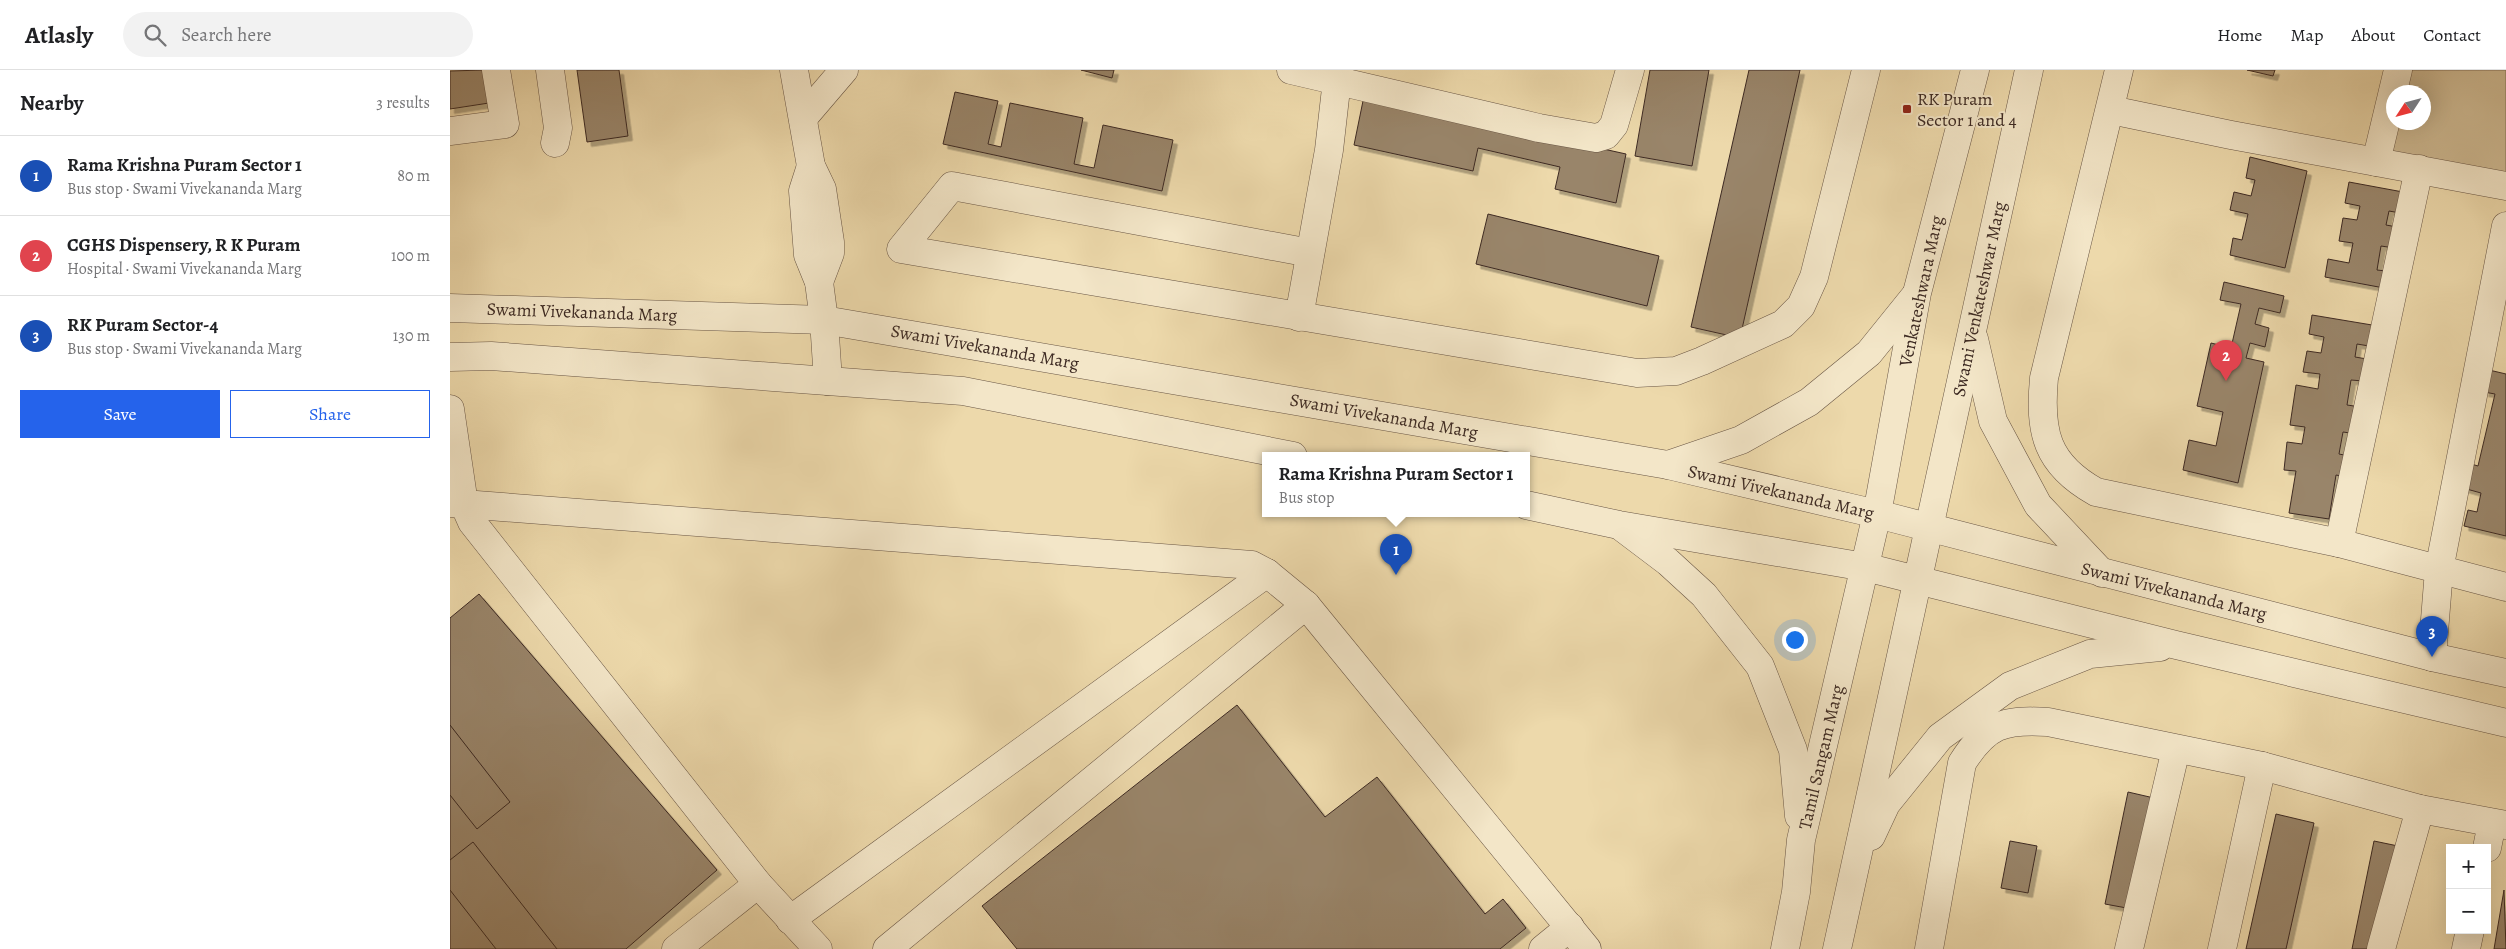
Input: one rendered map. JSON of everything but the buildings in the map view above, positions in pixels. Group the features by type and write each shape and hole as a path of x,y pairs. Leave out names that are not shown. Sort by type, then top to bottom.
{"street":[{"path":"450,131 505,124 496,70"},
{"path":"550,70 558,128 556,143"},
{"path":"794,70 811,166 822,189 830,242 830,253 819,282 824,320 828,381"},
{"path":"1291,70 1539,128 1596,138 1606,135 1614,125 1630,70"},
{"path":"1310,252 952,186 901,249 1637,373 1676,370 1702,361 1783,324 1801,306 1814,277 1866,70"},
{"name":"Venkateshwara Marg","path":"1866,567 1918,293 1975,70"},
{"name":"Swami Venkateshwar Marg","path":"1916,578 1930,527 2029,70"},
{"path":"2119,70 2111,110 2044,378 2041,412 2045,436 2060,464 2075,480 2096,492 2339,543 2506,587"},
{"path":"2376,162 2398,70"},
{"path":"802,118 833,76"},
{"path":"1298,317 1329,150 1337,80"},
{"path":"2111,110 2506,186"},
{"path":"2339,543 2419,169"},
{"path":"2432,657 2439,570 2506,226"},
{"path":"1668,465 1741,440 1809,402 1868,353 1918,293"},
{"name":"Swami Vivekananda Marg","path":"450,308 824,320 1668,465 1930,527 2432,657 2506,673"},
{"path":"1972,330 1994,421 2033,496 2038,504 2102,573"},
{"path":"450,357 492,356 963,391 1273,452"},
{"path":"450,409 457,503 758,884 818,949"},
{"path":"457,503 1252,565 1268,573 1306,605 1587,949"},
{"path":"1530,506 1619,525 1866,567 1916,578 2176,645 2506,723"},
{"path":"1619,525 1668,562 1704,595 1760,666 1793,750 1801,840"},
{"name":"Tamil Sangam Marg","path":"1785,949 1796,892 1801,840 1866,567"},
{"path":"790,920 1268,573"},
{"path":"1837,949 1916,578"},
{"path":"887,949 1306,605"},
{"path":"1850,883 1886,804 1940,737 2010,686 2090,654 2176,645"},
{"path":"1929,949 1962,763 1973,746 1989,730 2000,724 2025,720 2048,722 2262,766 2420,809 2495,832"},
{"path":"2129,949 2176,749"},
{"path":"2222,949 2262,766"},
{"path":"2381,949 2420,809"},
{"path":"676,949 758,884"},
{"path":"1543,949 1570,927"},
{"path":"2466,949 2469,934"}],"shaded area":[{"path":"2398,70 2506,70 2506,187 2376,162 2386,120 2386,130 2431,130 2431,85 2394,85"}],"place":[{"name":"RK Puram Sector 1 and 4","path":"1907,109"},
{"name":"CGHS Dispensery, R K Puram","path":"2226,381"},
{"name":"Rama Krishna Puram Sector 1","path":"1396,575"},
{"name":"RK Puram Sector-4","path":"2432,657"}]}
